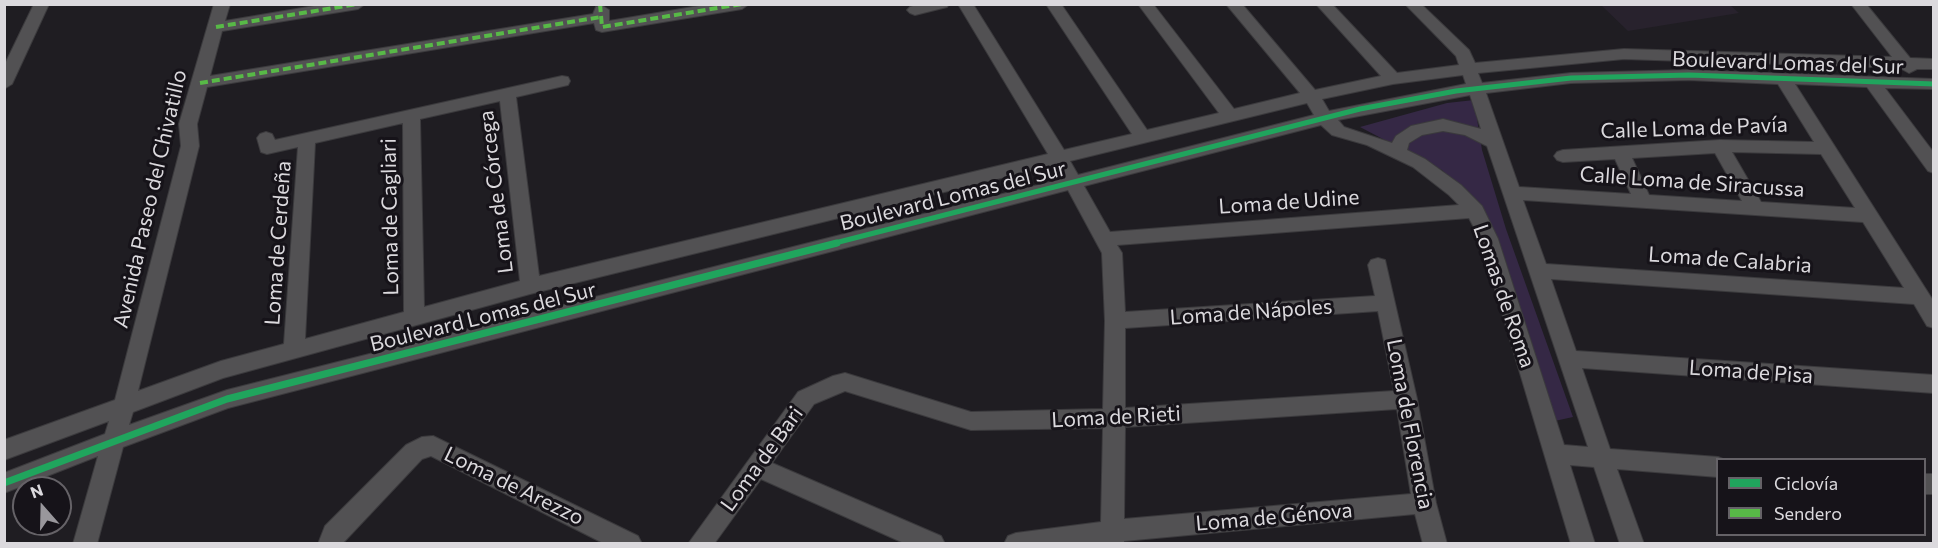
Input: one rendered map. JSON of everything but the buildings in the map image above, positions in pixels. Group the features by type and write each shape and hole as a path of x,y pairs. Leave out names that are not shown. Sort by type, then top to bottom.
{"street":[{"path":"4,84 10,61 42,4"},
{"name":"Avenida Paseo del Chivatillo","path":"85,543 124,405 190,146 188,124 222,4"},
{"path":"216,27 358,4"},
{"path":"200,83 601,11 603,27 742,4"},
{"path":"915,10 942,4"},
{"path":"965,4 1074,182 1112,253 1115,321 1112,537"},
{"path":"1053,4 1143,137"},
{"path":"1144,4 1230,116"},
{"name":"Lomas de Roma","path":"1233,4 1338,131 1373,141 1419,163 1455,190 1475,211 1489,239 1583,543"},
{"path":"1323,4 1393,80"},
{"name":"Lomas de Roma","path":"1412,4 1463,54 1632,543"},
{"path":"1858,4 1905,62 1928,84"},
{"name":"Boulevard Lomas del Sur","path":"4,450 221,370 530,286 1311,96 1393,80 1469,69 1624,54 1934,64"},
{"name":"Boulevard Lomas del Sur","path":"4,483 227,399 1325,117 1412,98 1476,88 1571,78 1689,75 1928,84"},
{"path":"1783,78 1934,320"},
{"path":"266,138 267,148 562,81"},
{"path":"1871,81 1927,148 1934,167"},
{"name":"Loma de Córcega","path":"507,93 530,286"},
{"name":"Loma de Cagliari","path":"411,115 414,318"},
{"path":"1396,152 1402,140 1417,130 1443,125 1469,130 1494,142"},
{"name":"Loma de Cerdeña","path":"294,350 307,139"},
{"path":"1720,146 1755,208"},
{"name":"Calle Loma de Pavía","path":"1563,156 1720,146 1826,148"},
{"path":"1620,151 1643,201"},
{"name":"Calle Loma de Siracussa","path":"1512,193 1869,216"},
{"name":"Loma de Udine","path":"1106,239 1475,211"},
{"name":"Loma de Florencia","path":"1377,265 1406,399 1424,503 1435,543"},
{"name":"Loma de Calabria","path":"1539,272 1919,297"},
{"name":"Loma de Nápoles","path":"1115,321 1386,303"},
{"name":"Loma de Pisa","path":"1569,359 1934,384"},
{"name":"Loma de Rieti","path":"833,385 845,382 971,422 1114,418 1406,399"},
{"name":"Loma de Bari","path":"700,543 758,467 806,398 833,385"},
{"name":"Loma de Arezzo","path":"330,543 333,534 414,452 423,447 433,446 630,543"},
{"path":"1555,454 1716,467"},
{"path":"758,467 933,543"},
{"name":"Loma de Génova","path":"1016,543 1112,537 1424,503"}],"shaded area":[{"path":"1601,5 1730,5 1739,13 1628,31"},
{"path":"1474,100 1482,150 1506,229 1573,417 1550,422 1482,211 1442,170 1360,127 1447,103"}],"marked path":[{"path":"216,27 358,4"},
{"path":"600,4 602,27 742,4"},
{"path":"200,83 601,17"}],"cycle path":[{"path":"4,483 227,399 1360,109 1456,91 1571,78 1689,75 1934,84"}]}
